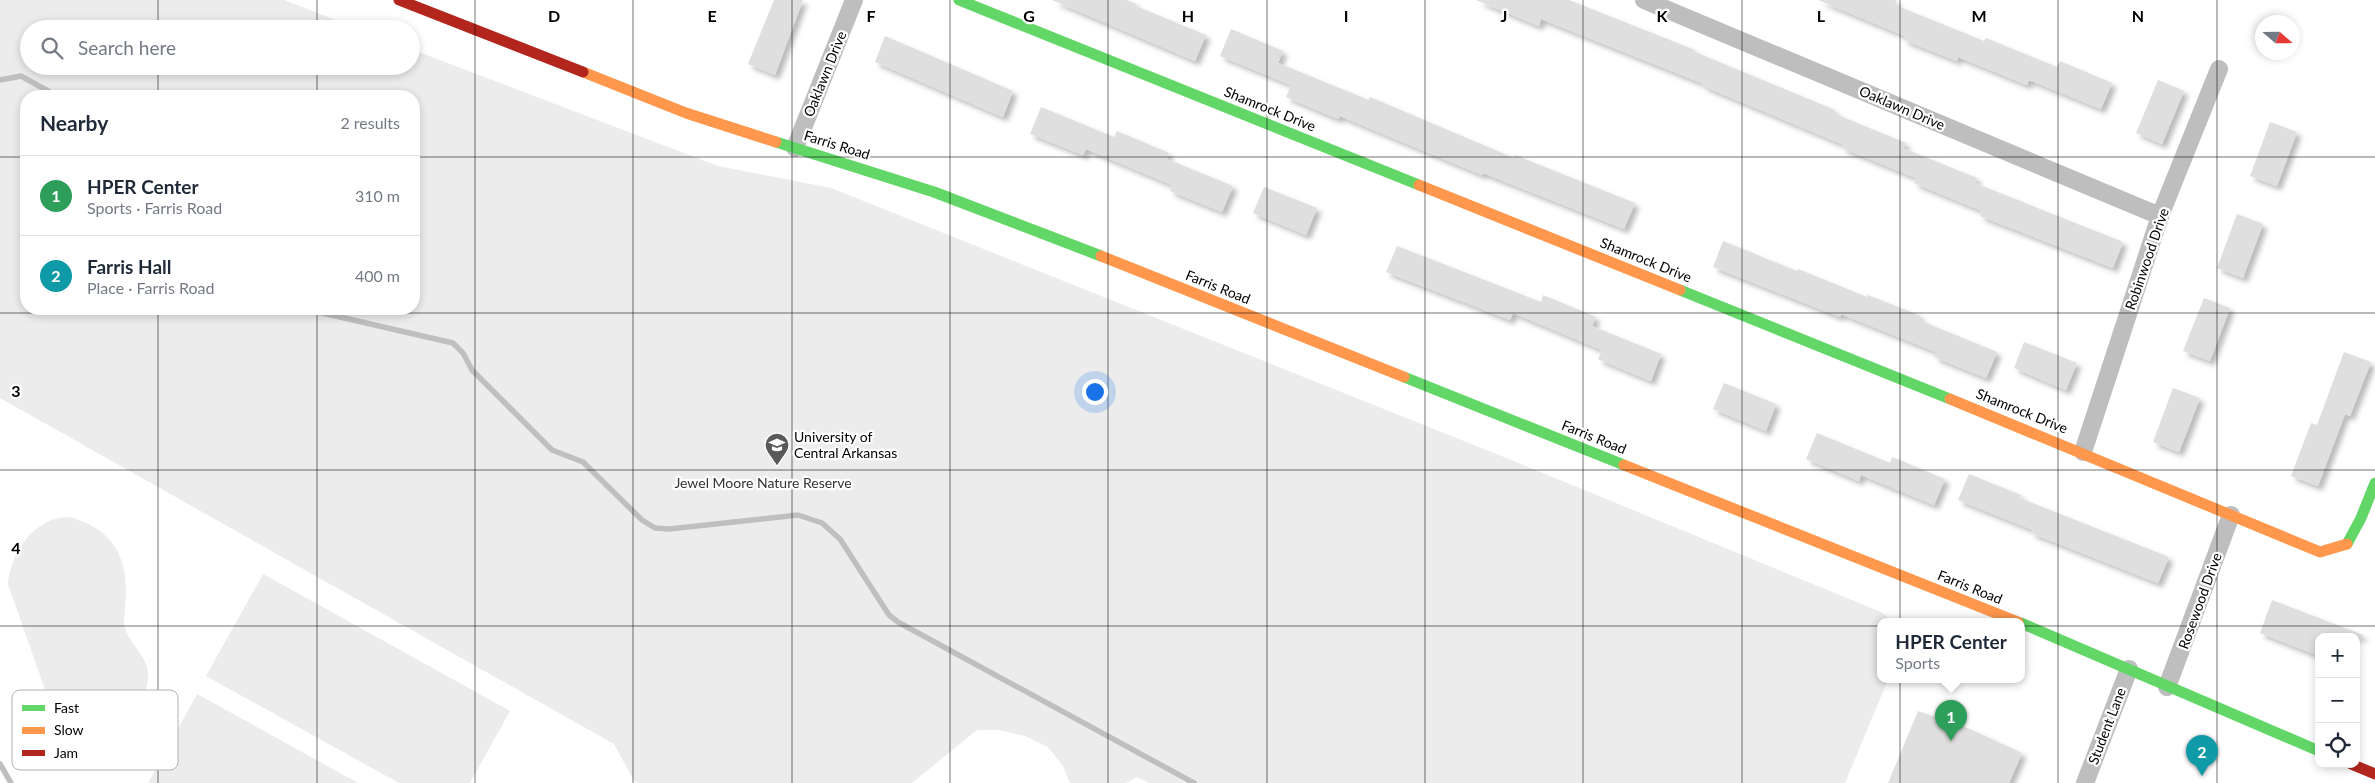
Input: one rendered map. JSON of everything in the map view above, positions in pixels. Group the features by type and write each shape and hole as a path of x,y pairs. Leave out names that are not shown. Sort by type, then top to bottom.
{"street":[{"name":"Farris Road","path":"399,0 686,112 934,192 1002,217 2007,618"},
{"name":"Oaklawn Drive","path":"795,148 854,0"},
{"name":"Shamrock Drive","path":"960,0 2082,452 2320,552 2346,545 2361,518 2375,483"},
{"name":"Oaklawn Drive","path":"1644,0 2160,216"},
{"name":"Robinwood Drive","path":"2082,452 2160,216 2219,69"},
{"name":"Rosewood Drive","path":"2167,687 2231,515"},
{"name":"Farris Road","path":"2025,625 2091,651 2167,687 2315,749"},
{"name":"Student Lane","path":"2085,783 2128,669"},
{"path":"2360,768 2375,774"}],"green space":[{"name":"Jewel Moore Nature Reserve","path":"0,0 284,0 336,20 20,20 20,75 420,75 420,52 718,166 831,188 1509,459 1881,612 1889,618 1877,618 1877,683 1887,683 1845,783 1149,783 1137,777 1126,783 1070,783 1063,766 1048,747 1025,736 999,730 977,730 912,783 638,783 634,781 614,744 0,398"},
{"path":"70,517 95,527 112,543 118,553 123,564 125,577 125,629 147,666 145,690 45,690 8,584 14,560 27,538 36,529 57,518"},
{"path":"263,574 510,711 470,783 399,783 206,676"},
{"path":"197,694 358,783 148,783 155,770 178,770 178,729"}],"building":[{"path":"774,0 803,0 775,75 748,64"},
{"path":"1052,0 1127,0 1136,4 1136,6 1206,35 1195,61"},
{"path":"1476,0 1569,0 1695,50 1695,52 1835,110 1833,113 1906,143 1903,148 1977,178 1975,183 2123,242 2113,268 1980,216 1982,211 1914,183 1916,178 1842,148 1844,145 1703,86 1704,84 1541,19 1539,26"},
{"path":"1818,0 1897,0 1895,5 1984,41 1986,38 2057,67 2060,61 2112,83 2101,109 2029,80 2027,85 1958,57 1957,61 1904,40 1905,36"},
{"path":"1231,29 1283,51 1278,63 1369,100 1370,97 1514,158 1515,155 1635,203 1624,229 1483,173 1482,175 1340,116 1338,119 1286,97 1291,85 1220,56"},
{"path":"885,36 1013,91 1003,117 875,62"},
{"path":"2158,80 2184,91 2162,144 2136,133"},
{"path":"1041,107 1114,137 1117,131 1169,153 1167,159 1233,186 1222,212 1170,191 1172,185 1086,149 1083,155 1030,134"},
{"path":"2270,122 2297,132 2277,186 2250,176"},
{"path":"1264,187 1317,208 1306,235 1253,213"},
{"path":"2237,214 2263,224 2243,278 2217,268"},
{"path":"1723,241 1797,271 1798,269 1867,297 1868,295 1921,316 1919,320 1997,352 1986,378 1934,357 1936,352 1841,314 1840,317 1713,267"},
{"path":"1397,246 1541,302 1543,295 1596,317 1592,326 1661,354 1651,381 1598,359 1602,350 1513,313 1510,320 1386,272"},
{"path":"2204,298 2230,308 2210,361 2183,351"},
{"path":"2024,342 2077,363 2066,390 2014,368"},
{"path":"2344,352 2371,362 2350,416 2345,414 2318,486 2291,476 2311,423 2317,425"},
{"path":"1724,383 1776,404 1766,431 1713,409"},
{"path":"2173,388 2200,398 2179,452 2153,442"},
{"path":"1817,433 1890,463 1892,457 1945,479 1934,505 1861,475 1859,481 1806,459"},
{"path":"1969,474 2021,495 2020,498 2169,557 2158,583 2031,533 2033,530 1958,500"},
{"path":"2272,600 2358,633 2315,633 2315,654 2260,633"},
{"path":"1918,711 1970,729 2022,753 2009,783 1888,783"}],"waterway":[{"path":"0,80 21,76 46,90"},
{"path":"331,315 453,343 463,353 472,370 552,450 583,462 642,520 655,528 669,529 798,515 822,523 840,539 889,615 898,622 1194,783"},
{"path":"0,764 11,783"}],"traffic: fast":[{"path":"959,0 1419,185"},
{"path":"776,142 934,192 1101,256"},
{"path":"1680,290 1950,399"},
{"path":"1404,377 1624,465"},
{"path":"2347,544 2361,518 2375,483"},
{"path":"2025,625 2315,749"}],"traffic: slow":[{"path":"583,72 686,113 776,142"},
{"path":"1419,185 1680,290"},
{"path":"1101,256 1404,377"},
{"path":"1950,399 2320,552 2347,544"},
{"path":"1624,465 2008,618"}],"traffic: jam":[{"path":"399,0 583,72"},
{"path":"2360,768 2375,774"}],"place":[{"name":"University of Central Arkansas","path":"777,466"},
{"name":"HPER Center","path":"1951,741"},
{"name":"Farris Hall","path":"2202,776"}]}
